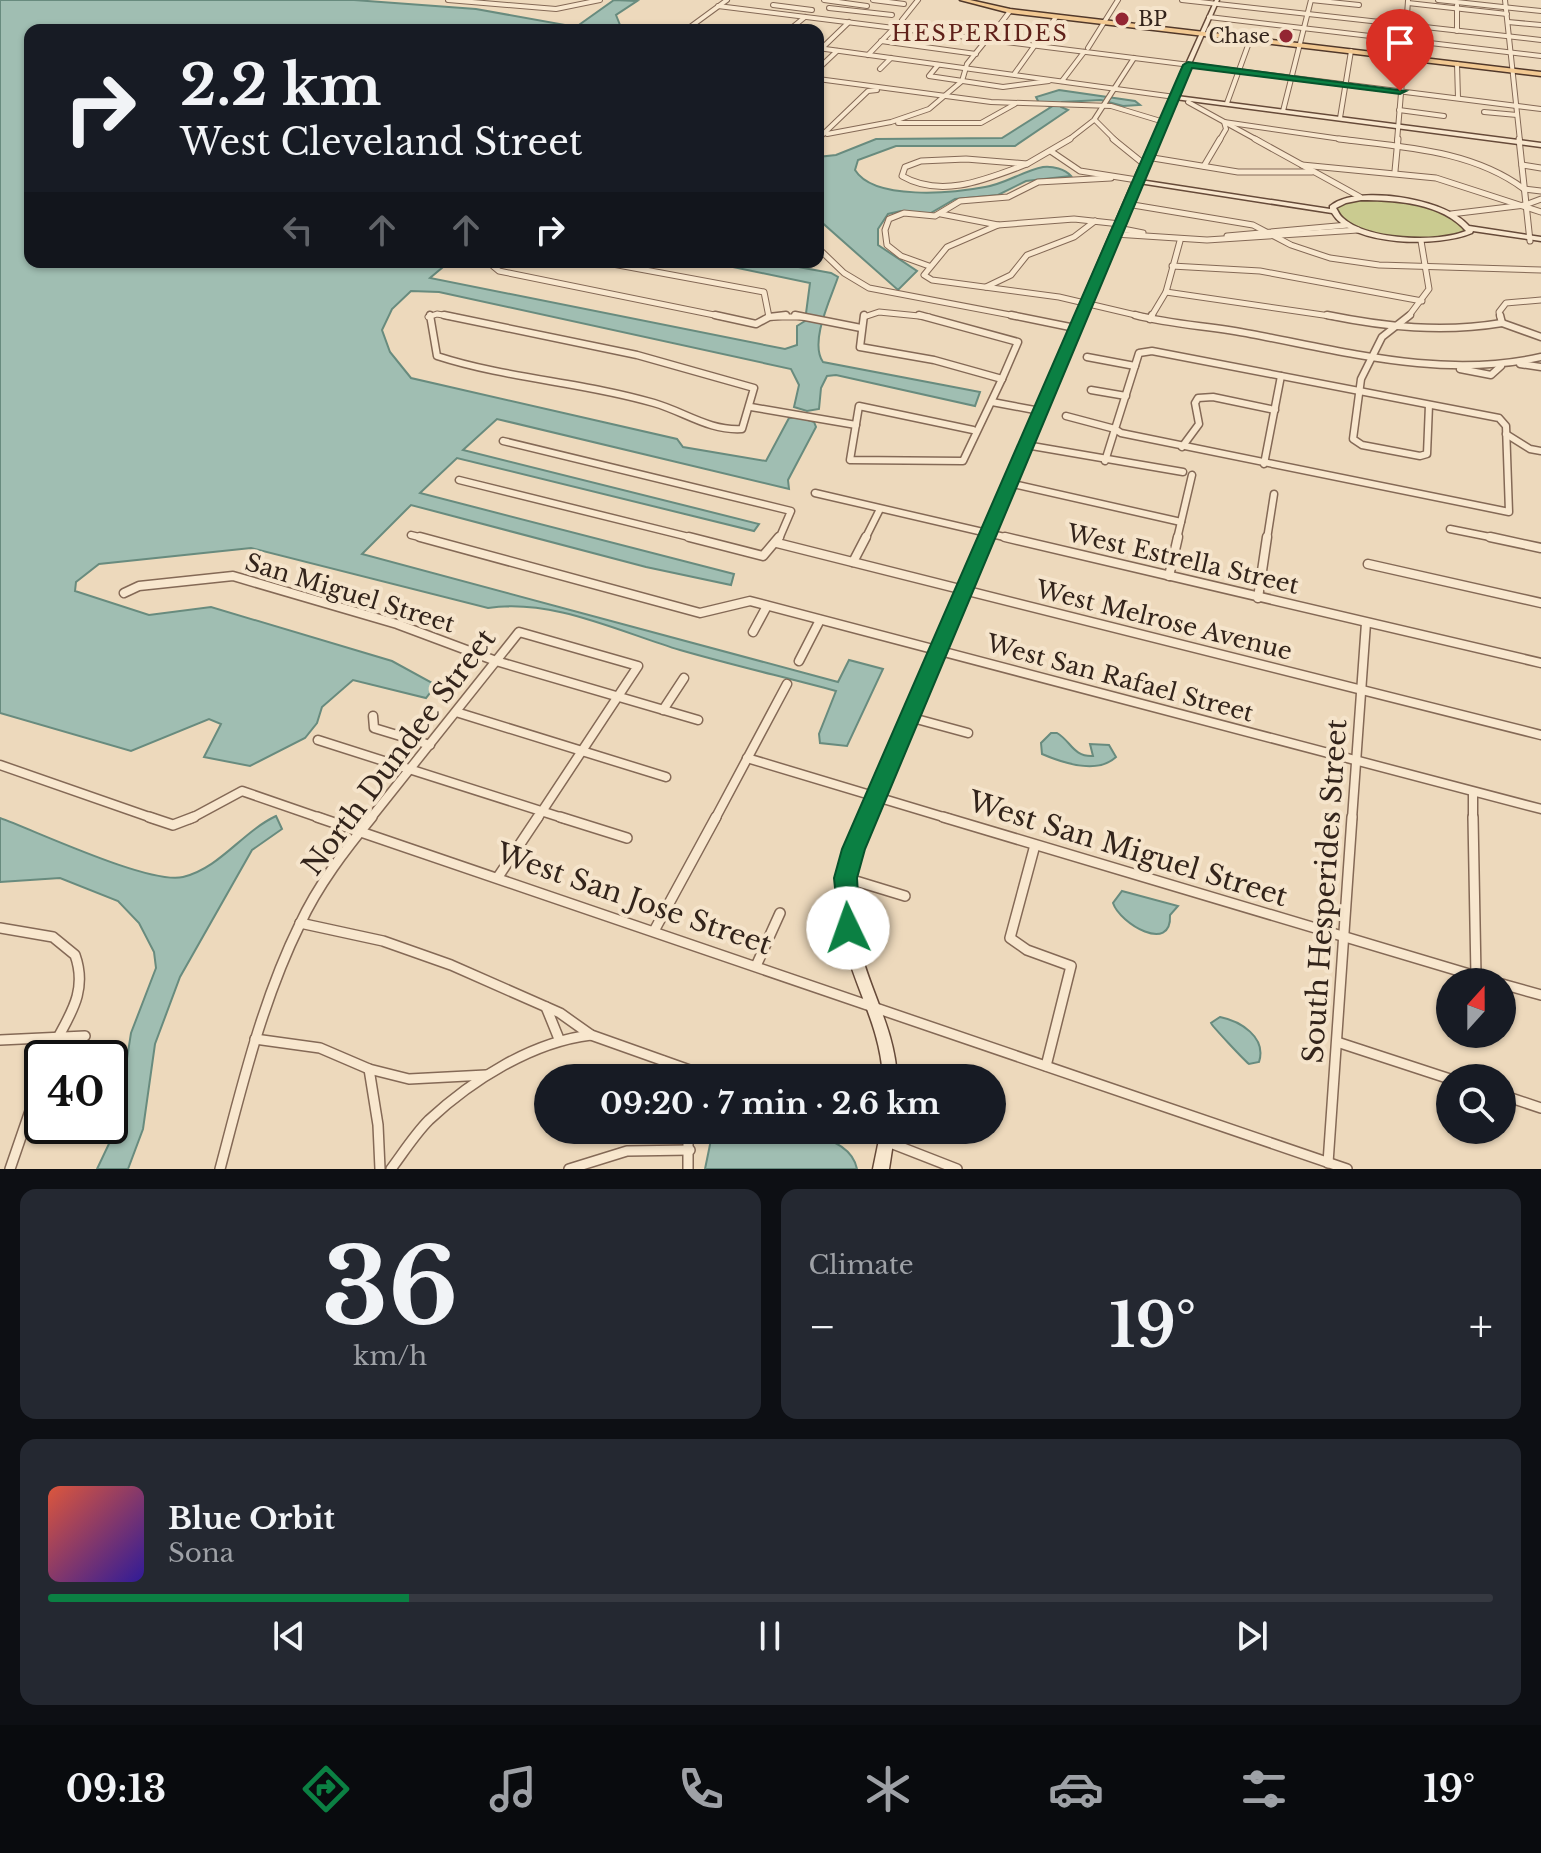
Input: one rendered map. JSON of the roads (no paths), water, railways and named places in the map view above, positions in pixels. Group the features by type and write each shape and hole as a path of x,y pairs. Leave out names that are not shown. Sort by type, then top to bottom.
{"main road":[{"path":"967,1 1056,16"},
{"path":"967,1 1010,11 1512,69"},
{"path":"1010,11 1021,10"},
{"path":"1199,32 1541,73"}],"street":[{"path":"448,0 556,9 600,0"},
{"path":"716,0 726,1"},
{"path":"780,0 773,5 849,22 1541,109"},
{"path":"824,0 867,6"},
{"path":"861,12 873,0 879,5"},
{"path":"902,20 918,0"},
{"path":"1058,81 1067,79 1118,0"},
{"path":"1182,0 1541,40"},
{"path":"1283,111 1311,0 1359,5"},
{"path":"1438,0 1507,10"},
{"path":"1505,0 1529,239"},
{"path":"694,24 726,1"},
{"path":"837,1 828,9 855,5 861,12 891,16 905,2"},
{"path":"870,13 879,5 905,2"},
{"path":"1199,32 1209,17 1213,2"},
{"path":"887,1064 877,1007 855,956 848,928 846,878 875,797 1117,229 1145,152 1213,2"},
{"path":"1395,171 1408,2 1457,8 1541,11"},
{"path":"1457,2 1457,31"},
{"path":"718,6 808,14"},
{"path":"898,9 911,11"},
{"path":"878,124 910,116 945,98 962,81 967,67 1010,11"},
{"path":"796,24 808,14"},
{"path":"1041,39 1056,16"},
{"path":"1209,17 1541,56"},
{"path":"824,44 849,22"},
{"path":"1508,22 1541,25"},
{"path":"868,55 894,28"},
{"path":"1227,103 1250,40"},
{"path":"881,41 976,54"},
{"path":"1015,73 1035,45"},
{"path":"824,49 1541,145"},
{"path":"824,64 837,51"},
{"path":"1340,118 1351,51"},
{"path":"824,58 829,59"},
{"path":"880,69 891,58"},
{"path":"1027,164 929,160 909,164 902,176 928,186 965,184 989,180 1043,158 1095,120 1118,89 1134,58"},
{"path":"1457,64 1458,98"},
{"path":"938,65 929,76 1013,87 1039,79"},
{"path":"824,80 945,98 1015,104 1106,102 1161,121"},
{"path":"827,134 868,91 883,89"},
{"path":"1188,102 1360,197"},
{"path":"824,136 856,126 878,124 981,123 1015,104"},
{"path":"1399,110 1444,116"},
{"path":"1484,112 1517,115"},
{"path":"910,116 915,123"},
{"path":"1095,120 1103,132 1129,148 1204,166 1251,173 1314,172 1321,167"},
{"path":"840,121 856,126"},
{"path":"1224,122 1263,131 1397,147 1493,169 1508,174 1524,189 1541,191"},
{"path":"1204,166 1226,129 1224,122"},
{"path":"1252,137 1263,131"},
{"path":"1129,148 1145,152"},
{"path":"1052,152 1059,160"},
{"path":"1043,158 1059,160 1079,170 1111,178"},
{"path":"1302,165 1395,171 1469,186 1541,212"},
{"path":"1298,171 1302,165"},
{"path":"1522,165 1541,168"},
{"path":"941,214 960,201 1008,197 1038,182 1111,178 1332,209 1358,230"},
{"path":"1332,209 1341,201 1360,197 1402,202 1451,214 1525,205 1541,199"},
{"path":"1127,204 1216,216 1253,225 1291,245"},
{"path":"929,266 889,249 884,243 883,228 896,215 941,214 998,225 1058,219 1095,221 1117,229 1180,241 1281,238 1358,230 1421,241 1452,241 1469,230"},
{"path":"1451,214 1469,230 1541,241"},
{"path":"986,287 1011,275 1016,261 1032,249 1085,234 1095,221"},
{"path":"998,225 947,247 924,275 932,280 1085,303 1150,319 1261,336 1371,359 1447,366 1491,375 1501,366 1541,358"},
{"path":"1117,229 1161,236 1272,233 1348,225"},
{"path":"1258,239 1291,245 1330,258 1426,268 1541,270"},
{"path":"1150,319 1166,292 1180,241"},
{"path":"1421,241 1429,289 1422,301 1382,337 1358,390 1353,439 1362,445 1420,456 1427,454 1429,405"},
{"path":"824,254 854,281 883,292 1075,328"},
{"path":"824,257 828,258"},
{"path":"1172,266 1260,271 1422,301"},
{"path":"507,268 550,283 756,324 769,317 804,318 861,328"},
{"path":"634,268 764,292 769,317"},
{"path":"1166,292 1266,304 1395,328 1433,331 1502,323 1541,336"},
{"path":"1502,323 1499,312 1506,303 1541,300"},
{"path":"973,430 859,406 850,460 963,461 973,430 1004,380 1018,342 937,319 874,313 864,315 858,342 867,350 934,360 1004,380"},
{"path":"437,314 637,355 733,380 754,388 751,407 742,429 725,432 673,409 636,398 468,368 437,356 428,316 437,314"},
{"path":"1066,416 1115,429 1182,447 1509,512 1505,424 1499,418 1152,351 1139,353 1126,396 1115,429 1105,461"},
{"path":"1087,357 1135,366"},
{"path":"1516,363 1541,367"},
{"path":"1264,464 1281,376"},
{"path":"1091,390 1126,396"},
{"path":"1182,447 1200,425 1201,415 1195,403 1198,398 1213,397 1275,410"},
{"path":"992,402 1040,411"},
{"path":"751,407 856,425"},
{"path":"1506,434 1530,449"},
{"path":"459,480 763,556 777,543 791,511 503,441"},
{"path":"1026,445 1183,472"},
{"path":"1507,445 1541,451"},
{"path":"1169,576 1192,475"},
{"path":"1009,483 1181,522"},
{"name":"West Estrella Street","path":"815,493 1541,663"},
{"path":"1258,598 1274,494"},
{"path":"853,562 880,509"},
{"path":"1450,529 1541,548"},
{"name":"West San Rafael Street","path":"411,535 700,613 750,601 1541,809"},
{"name":"West Melrose Avenue","path":"777,543 1541,735"},
{"path":"1368,564 1541,603"},
{"name":"San Miguel Street","path":"124,593 139,586 233,576 397,624 496,661 698,720"},
{"path":"753,632 767,606"},
{"path":"799,661 820,620"},
{"name":"South Hesperides Street","path":"1328,1163 1366,623"},
{"name":"North Dundee Street","path":"220,1169 255,1039 300,923 342,854 519,632 638,666 618,697"},
{"path":"663,710 684,678"},
{"path":"654,931 787,684"},
{"path":"498,877 618,697"},
{"path":"456,712 666,777"},
{"path":"373,716 374,728 430,745"},
{"path":"909,717 968,733"},
{"path":"318,740 627,838"},
{"name":"West San Miguel Street","path":"747,758 1449,968"},
{"name":"West San Jose Street","path":"0,765 173,825 194,820 228,794 242,791 1347,1169"},
{"path":"1473,792 1476,968"},
{"path":"1035,845 1010,938 1027,950 1071,966 1046,1066"},
{"path":"846,878 905,896"},
{"path":"756,966 780,913"},
{"path":"300,923 350,932 420,954 546,1007 591,1035 672,1064"},
{"path":"0,928 31,930 63,939 78,955 81,981 74,1011 54,1040"},
{"path":"1516,988 1541,995"},
{"path":"546,1007 559,1039"},
{"path":"391,1169 428,1121 488,1075 559,1039 591,1035"},
{"path":"54,1040 85,1036"},
{"path":"255,1039 320,1048 369,1069 409,1079 488,1075"},
{"path":"0,1040 24,1040"},
{"path":"1337,1042 1436,1074"},
{"path":"369,1069 378,1125 380,1169"},
{"path":"1516,1100 1541,1108"},
{"path":"10,1169 24,1128"},
{"path":"688,1169 689,1144"},
{"path":"881,1169 886,1144"},
{"path":"906,1144 957,1169"},
{"path":"569,1169 627,1151 690,1150"}],"place":[{"name":"BP","path":"1122,19"},
{"name":"Chase","path":"1286,36"}],"district":[{"name":"HESPERIDES","path":"980,33"}]}
